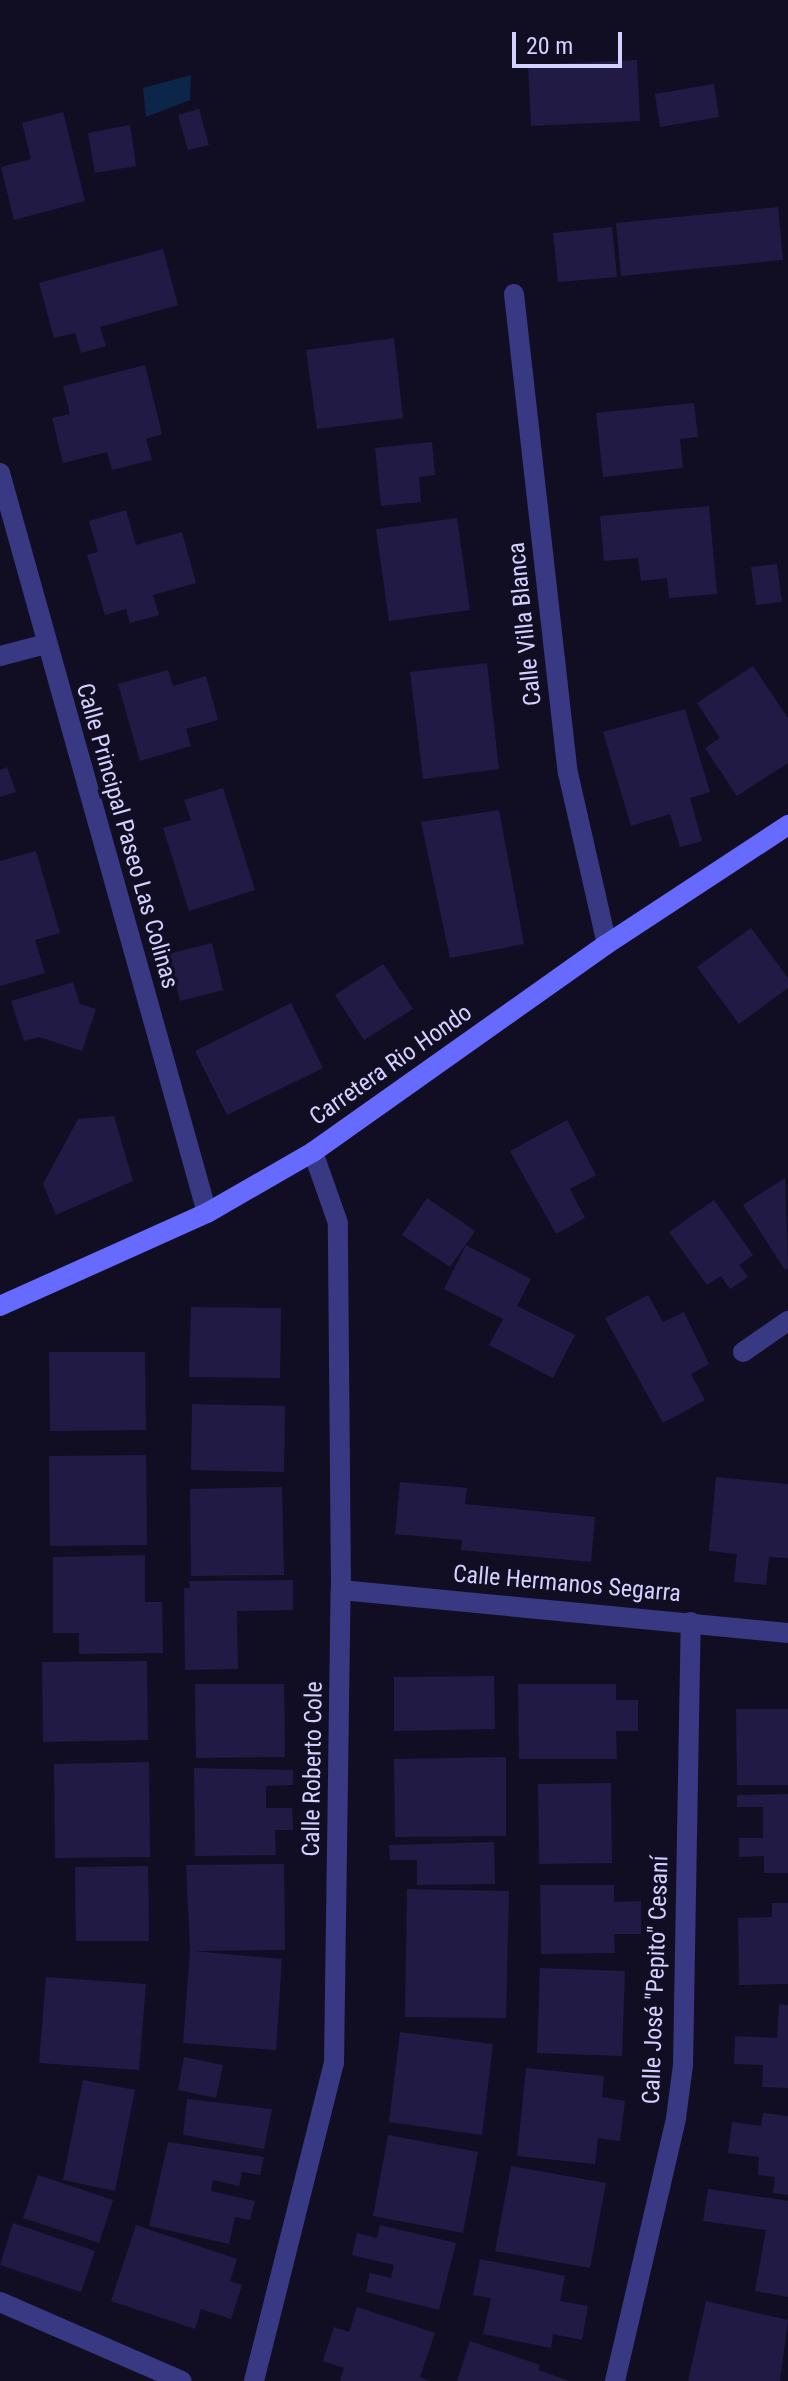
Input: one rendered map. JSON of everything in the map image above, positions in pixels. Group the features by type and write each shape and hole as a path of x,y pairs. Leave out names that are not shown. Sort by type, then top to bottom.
{"street":[{"name":"Calle Villa Blanca","path":"514,294 568,773 607,944"},
{"name":"Calle Principal Paseo Las Colinas","path":"0,473 207,1213"},
{"path":"0,656 46,644"},
{"name":"Carretera Rio Hondo","path":"0,1306 207,1213 313,1152 607,944 788,825"},
{"name":"Calle Roberto Cole","path":"254,2381 334,2063 341,1590 338,1223 313,1152"},
{"path":"743,1352 788,1321"},
{"name":"Calle Hermanos Segarra","path":"341,1590 788,1633"},
{"name":"Calle José \"Pepito\" Cesaní","path":"615,2381 676,2118 683,2065 691,1622"},
{"path":"0,2302 182,2381"}],"water":[{"path":"191,75 190,100 146,117 143,88"}],"building":[{"path":"637,60 640,121 531,126 528,65"},
{"path":"714,84 719,117 660,127 655,94"},
{"path":"199,109 209,145 188,150 178,115"},
{"path":"63,112 85,201 14,220 1,167 31,159 22,123"},
{"path":"130,125 136,166 95,173 88,133"},
{"path":"778,207 783,260 621,276 616,223"},
{"path":"612,227 617,277 558,282 553,233"},
{"path":"163,249 178,305 100,327 106,346 81,353 75,333 54,338 39,283"},
{"path":"394,338 403,418 317,429 306,350"},
{"path":"145,365 162,434 146,439 152,460 112,470 107,452 63,463 52,418 70,414 63,386"},
{"path":"694,403 698,437 680,439 683,468 603,477 596,413"},
{"path":"432,442 435,475 419,477 421,502 381,506 375,448"},
{"path":"709,506 717,594 669,598 667,578 641,581 638,558 604,561 600,516"},
{"path":"126,510 136,545 182,532 196,583 153,595 159,615 130,623 126,609 105,615 87,555 98,552 89,521"},
{"path":"457,518 470,610 389,621 376,529"},
{"path":"777,564 782,602 756,605 751,567"},
{"path":"487,663 499,769 423,779 410,672"},
{"path":"753,666 788,718 788,763 737,796 705,748 720,738 697,703"},
{"path":"168,670 173,686 206,676 218,720 186,729 191,746 140,761 118,684"},
{"path":"685,709 710,792 690,798 702,841 680,847 670,814 631,826 603,732"},
{"path":"7,767 16,792 0,797 0,770"},
{"path":"223,788 255,890 189,911 163,828 191,820 184,800"},
{"path":"499,810 524,944 450,958 421,822"},
{"path":"36,851 60,933 35,940 45,973 0,986 0,861"},
{"path":"751,928 788,978 788,988 739,1024 697,967"},
{"path":"212,943 223,990 180,1001 168,954"},
{"path":"383,964 413,1009 364,1040 335,995"},
{"path":"73,982 80,1004 96,1009 82,1051 39,1037 24,1041 11,1001"},
{"path":"291,1003 323,1068 227,1115 195,1051"},
{"path":"114,1116 133,1181 56,1215 43,1184 78,1119"},
{"path":"567,1120 596,1175 570,1189 585,1218 556,1234 510,1151"},
{"path":"785,1178 788,1268 785,1270 743,1205"},
{"path":"427,1198 475,1231 450,1267 402,1235"},
{"path":"714,1200 753,1255 739,1265 748,1277 730,1289 721,1276 707,1285 669,1232"},
{"path":"466,1245 531,1279 517,1306 575,1335 553,1378 489,1345 503,1319 444,1289"},
{"path":"648,1295 663,1322 684,1312 709,1364 691,1374 705,1400 663,1423 605,1318"},
{"path":"191,1307 281,1308 280,1378 189,1377"},
{"path":"49,1352 145,1352 146,1430 50,1431"},
{"path":"192,1404 285,1406 284,1472 191,1470"},
{"path":"146,1455 147,1545 50,1546 49,1456"},
{"path":"716,1477 788,1484 788,1558 769,1557 766,1585 734,1582 737,1554 709,1551"},
{"path":"400,1482 467,1488 465,1504 595,1517 591,1562 461,1550 462,1540 395,1534"},
{"path":"282,1487 284,1575 191,1576 190,1489"},
{"path":"145,1555 145,1602 162,1602 163,1653 79,1654 79,1633 53,1633 53,1557"},
{"path":"293,1580 293,1610 237,1611 238,1669 185,1670 184,1588 190,1588 189,1581"},
{"path":"147,1661 148,1740 43,1742 42,1662"},
{"path":"494,1676 495,1729 394,1731 394,1677"},
{"path":"195,1684 284,1684 285,1757 196,1758"},
{"path":"518,1684 616,1684 616,1700 638,1700 638,1731 616,1731 617,1759 519,1759"},
{"path":"736,1709 788,1709 788,1785 737,1785"},
{"path":"506,1757 506,1836 395,1837 394,1759"},
{"path":"149,1762 150,1857 55,1858 54,1764"},
{"path":"194,1768 293,1770 293,1785 266,1786 266,1808 292,1808 293,1830 275,1830 276,1855 195,1856"},
{"path":"611,1783 612,1863 539,1864 538,1784"},
{"path":"788,1794 788,1873 764,1873 764,1856 739,1857 739,1838 763,1838 763,1807 737,1807 737,1795"},
{"path":"494,1842 495,1884 417,1885 417,1860 390,1860 389,1845"},
{"path":"284,1864 285,1950 194,1951 282,1959 276,2050 183,2043 190,1951 186,1865"},
{"path":"148,1866 149,1941 76,1941 75,1867"},
{"path":"540,1885 614,1885 614,1902 641,1901 641,1934 614,1934 615,1953 541,1954"},
{"path":"407,1889 509,1891 506,2018 405,2017"},
{"path":"772,1903 788,1903 788,1984 739,1985 738,1918 772,1917"},
{"path":"540,1968 625,1971 622,2056 537,2053"},
{"path":"46,1977 146,1984 139,2070 39,2063"},
{"path":"779,2004 788,2005 788,2088 762,2087 763,2065 734,2064 735,2036 777,2038"},
{"path":"400,2032 493,2044 482,2135 389,2122"},
{"path":"184,2057 223,2065 216,2098 178,2090"},
{"path":"526,2068 604,2076 602,2097 625,2101 620,2141 598,2138 595,2164 517,2156"},
{"path":"83,2080 135,2090 115,2191 63,2180"},
{"path":"187,2099 272,2109 264,2149 183,2135"},
{"path":"763,2113 788,2116 788,2195 773,2193 775,2177 758,2175 759,2157 728,2153 732,2122 761,2126"},
{"path":"388,2135 478,2152 463,2233 373,2216"},
{"path":"168,2142 264,2157 260,2175 242,2172 239,2186 213,2180 211,2191 255,2201 250,2220 235,2217 229,2244 149,2226"},
{"path":"511,2166 606,2183 590,2268 495,2251"},
{"path":"38,2175 113,2200 99,2243 23,2218"},
{"path":"708,2189 788,2201 788,2297 755,2291 766,2230 703,2221"},
{"path":"13,2223 95,2251 81,2292 0,2265"},
{"path":"136,2225 237,2259 230,2281 242,2285 231,2319 201,2309 195,2329 111,2301"},
{"path":"380,2225 456,2243 439,2310 366,2292 370,2273 391,2278 394,2265 352,2255 357,2233 377,2238"},
{"path":"480,2259 565,2276 560,2301 588,2306 582,2340 553,2334 551,2348 483,2334 491,2298 473,2295"},
{"path":"706,2301 788,2320 780,2381 688,2381"},
{"path":"357,2307 435,2333 420,2377 430,2381 340,2381 344,2368 323,2361 334,2327 349,2332"},
{"path":"470,2341 540,2365 538,2370 569,2381 457,2381"}]}
